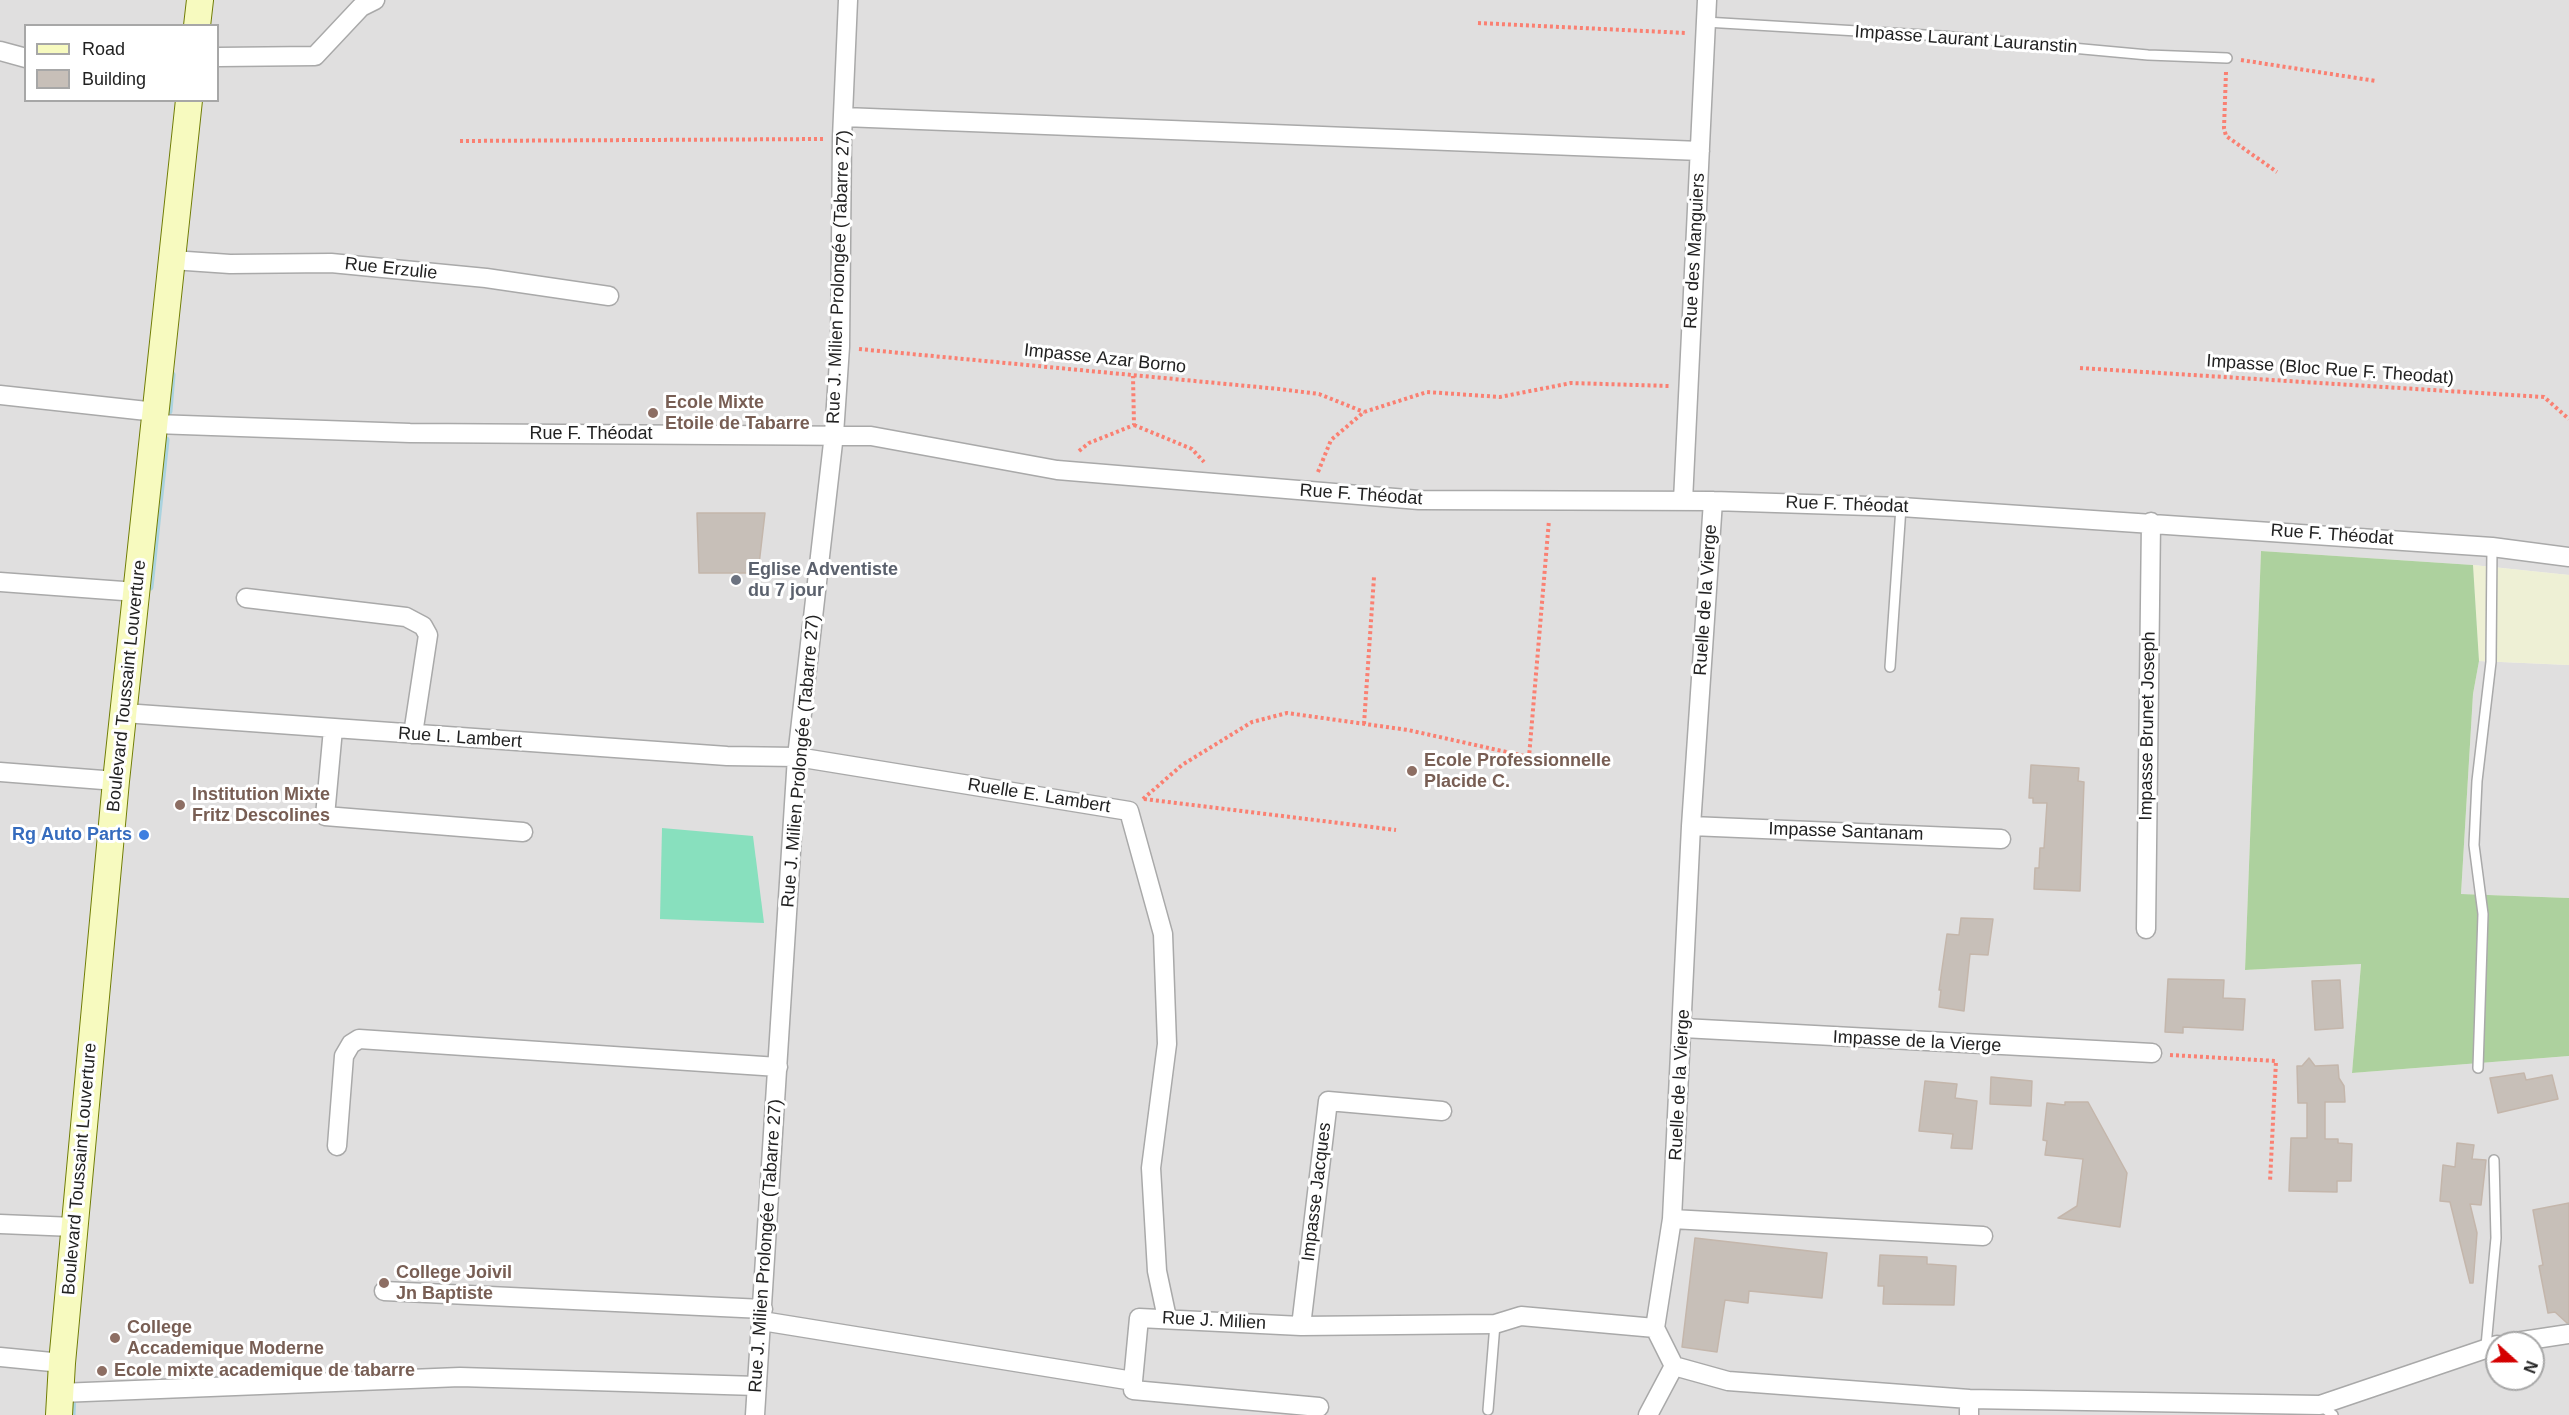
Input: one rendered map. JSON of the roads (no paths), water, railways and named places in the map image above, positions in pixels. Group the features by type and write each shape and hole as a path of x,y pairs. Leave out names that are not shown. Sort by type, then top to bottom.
{"main road":[{"path":"197,24 200,0"},
{"name":"Boulevard Toussaint Louverture","path":"68,1399 62,1363 74,1227 116,781 189,102"}],"street":[{"path":"219,57 315,56 361,7 375,0"},
{"name":"Rue J. Milien Prolongée (Tabarre 27)","path":"755,1415 797,757 834,434 840,347 842,138 848,0"},
{"name":"Rue des Manguiers","path":"1683,501 1707,0"},
{"path":"0,51 24,57"},
{"path":"844,117 1700,151"},
{"name":"Rue Erzulie","path":"172,260 230,264 331,263 486,278 609,296"},
{"name":"Rue F. Théodat","path":"0,395 155,418 410,433 871,436 1057,470 1220,481 1311,492 1419,500 1713,501 1901,507 2151,522 2492,547 2569,557"},
{"name":"Ruelle de la Vierge","path":"1655,1328 1672,1219 1692,826 1713,501"},
{"name":"Impasse Brunet Joseph","path":"2146,929 2151,522"},
{"path":"0,582 136,592"},
{"path":"246,598 406,617 423,626 428,635 413,734"},
{"name":"Rue L. Lambert","path":"124,713 727,756 797,757"},
{"path":"333,729 325,816 523,832"},
{"name":"Ruelle E. Lambert","path":"797,757 1129,811 1163,934 1167,1044 1151,1168 1157,1271 1167,1318"},
{"path":"0,772 116,781"},
{"name":"Impasse Santanam","path":"1692,826 2001,839"},
{"name":"Impasse de la Vierge","path":"1683,1028 2151,1053"},
{"path":"337,1146 344,1056 351,1044 359,1039 778,1067"},
{"name":"Impasse Jacques","path":"1301,1326 1328,1101 1442,1111"},
{"path":"1672,1219 1983,1236"},
{"path":"0,1224 74,1227"},
{"path":"384,1291 762,1315 1133,1381 1133,1390 1319,1407"},
{"name":"Rue J. Milien","path":"1133,1381 1140,1317 1301,1326 1495,1324 1521,1316 1655,1328"},
{"path":"1655,1328 1674,1366 1728,1381 1969,1407 2327,1410 2485,1349"},
{"path":"2545,1338 2569,1334"},
{"path":"0,1357 62,1363"},
{"path":"1648,1415 1674,1366"},
{"path":"68,1399 460,1377 757,1386"}],"lane":[{"name":"Impasse Laurant Lauranstin","path":"1705,28 1942,36 2148,55 2227,58"},
{"path":"1890,667 1901,507"},
{"path":"2478,1068 2483,914 2474,846 2477,781 2491,662 2492,547"},
{"path":"2493,1331 2496,1238 2494,1160"},
{"path":"1488,1410 1495,1324"}],"waterway":[{"path":"169,411 172,375"},
{"path":"150,587 166,440"},
{"path":"72,1415 73,1394"}],"place":[{"name":"Ecole Mixte Etoile de Tabarre","path":"653,413"},
{"name":"Eglise Adventiste du 7 jour","path":"736,580"},
{"name":"Ecole Professionnelle Placide C.","path":"1412,771"},
{"name":"Institution Mixte Fritz Descolines","path":"180,805"},
{"name":"Rg Auto Parts","path":"144,835"},
{"name":"College Joivil Jn Baptiste","path":"384,1283"},
{"name":"College Accademique Moderne","path":"115,1338"},
{"name":"Ecole mixte academique de tabarre","path":"102,1371"}]}
